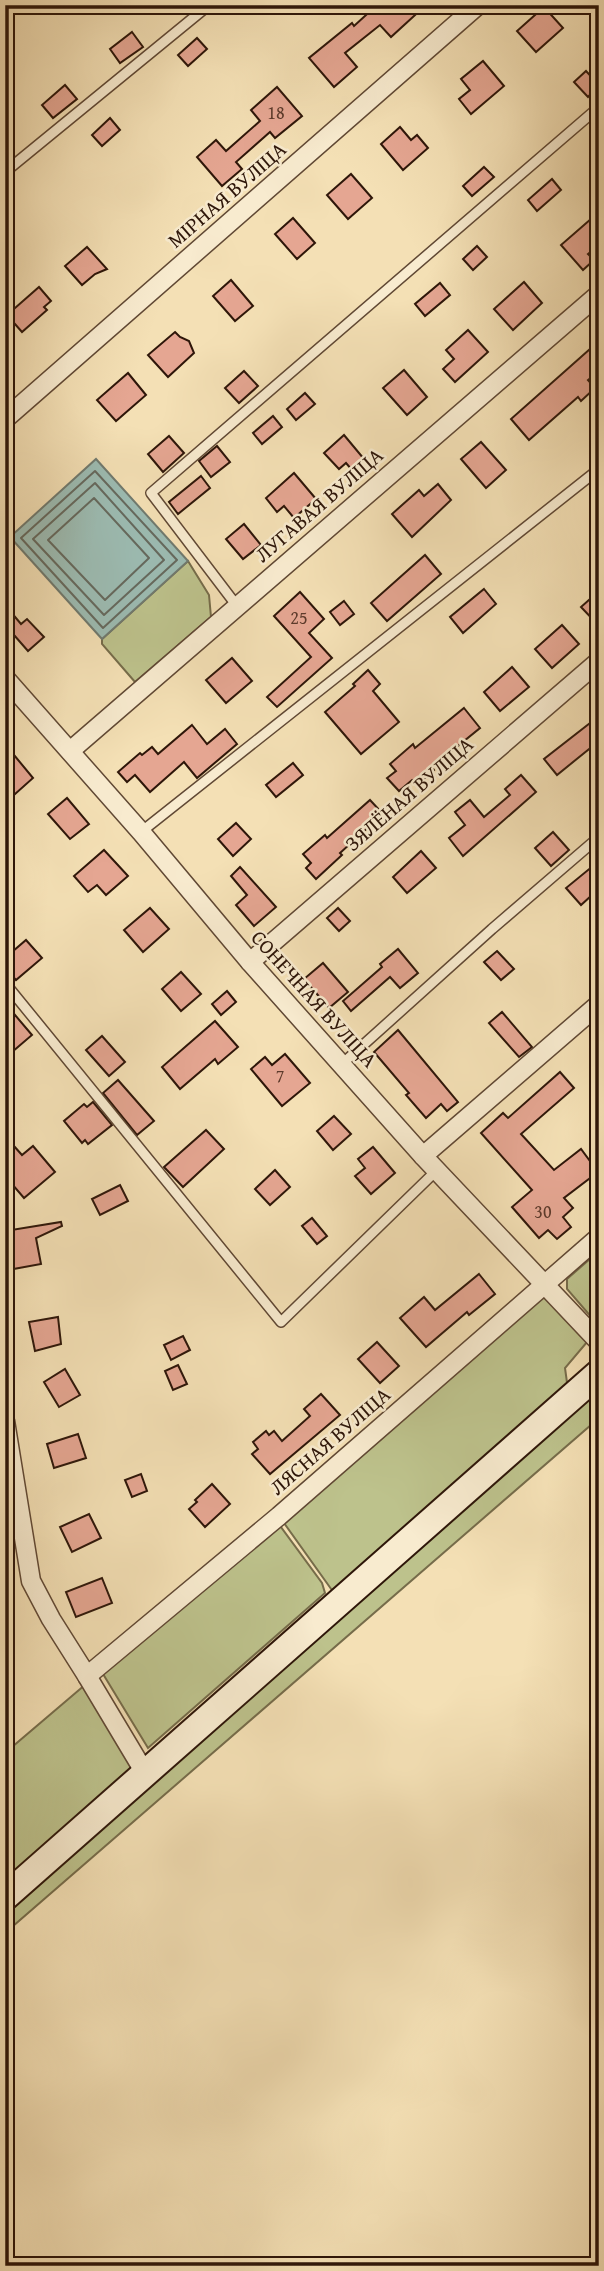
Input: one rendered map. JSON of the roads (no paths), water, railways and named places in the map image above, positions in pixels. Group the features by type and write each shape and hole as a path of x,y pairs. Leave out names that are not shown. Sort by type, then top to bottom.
{"main road":[{"path":"5,1898 599,1373"}],"street":[{"name":"МІРНАЯ ВУЛІЦА","path":"5,419 478,5"},
{"name":"ЛУГАВАЯ ВУЛІЦА","path":"70,751 599,294"},
{"name":"ЗЯЛЁНАЯ ВУЛІЦА","path":"250,962 599,662"},
{"name":"СОНЕЧНАЯ ВУЛІЦА","path":"5,678 141,832 250,962 423,1156 599,1342"},
{"path":"423,1156 599,1004"},
{"name":"ЛЯСНАЯ ВУЛІЦА","path":"88,1676 279,1516 599,1237"},
{"path":"5,1421 32,1581 51,1619 145,1773"}],"lane":[{"path":"5,172 209,5"},
{"path":"237,606 151,493 599,107"},
{"path":"141,832 599,469"},
{"path":"342,1064 599,837"},
{"path":"5,983 281,1322 437,1170"}],"water":[{"path":"96,459 188,561 102,639 10,537"}]}
